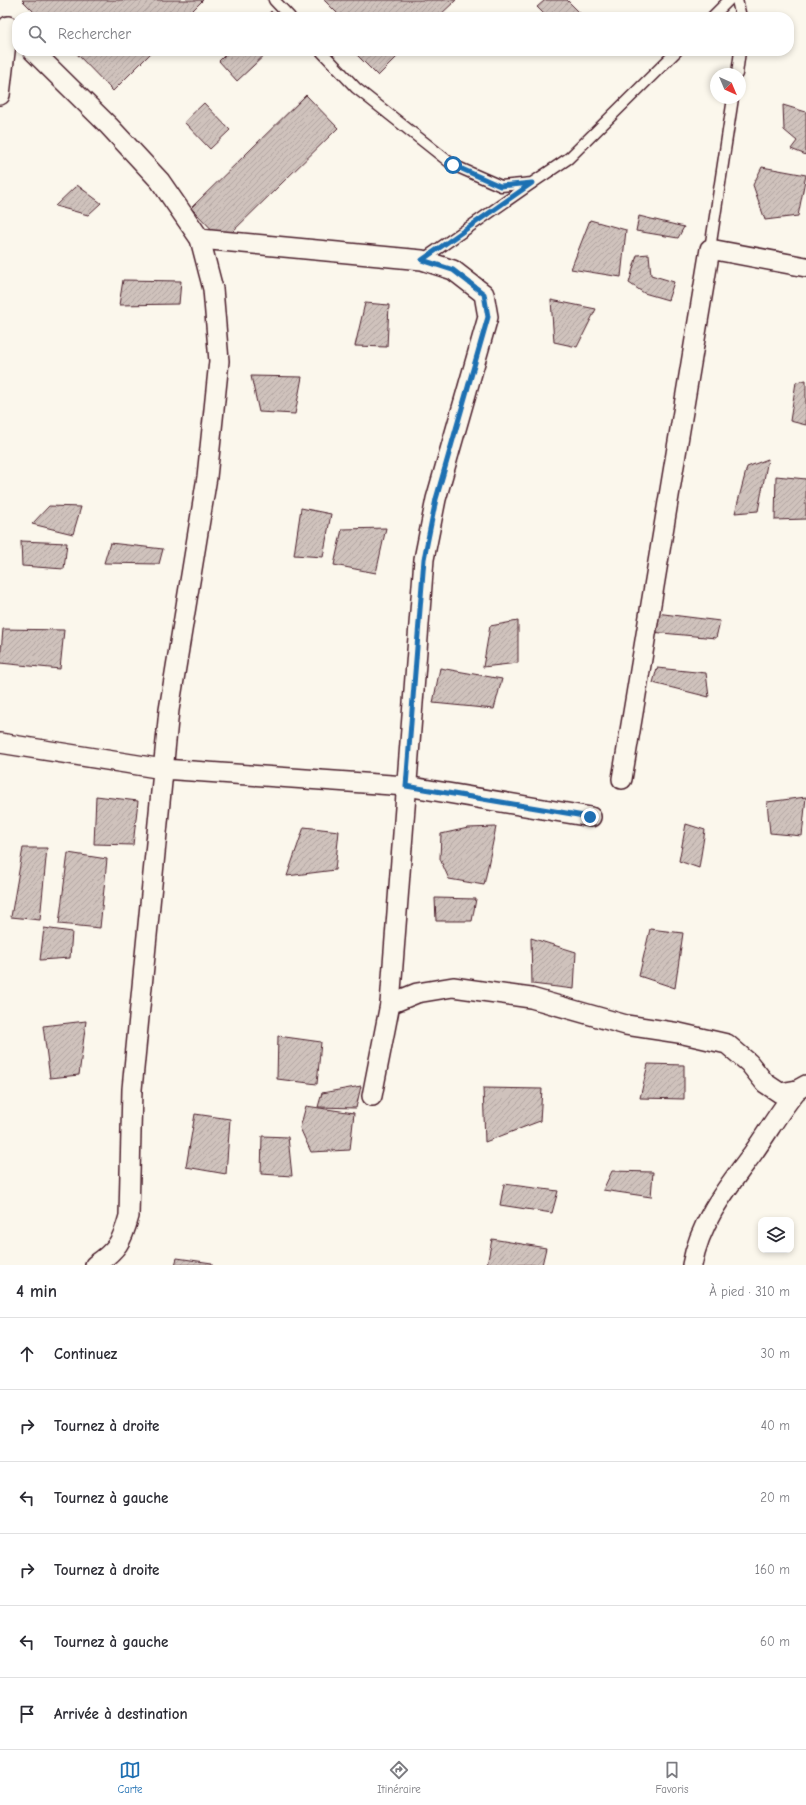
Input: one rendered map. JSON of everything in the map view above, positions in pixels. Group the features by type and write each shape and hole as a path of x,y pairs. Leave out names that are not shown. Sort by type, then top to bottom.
{"street":[{"path":"0,95 8,26"},
{"path":"38,56 109,126 160,181 200,239 213,289 219,361 207,477 169,710 132,1089 129,1216 124,1236 110,1254 95,1265"},
{"path":"200,239 422,260 453,270 484,294 488,317 436,499 424,559 390,1004 372,1096"},
{"path":"622,778 710,249 806,267"},
{"path":"0,743 163,769 406,786 590,817"},
{"path":"390,1004 417,993 453,987 531,998 626,1025 679,1033 727,1044 749,1063 766,1083 780,1093 802,1088"},
{"path":"692,1265 700,1233 722,1194 753,1152 781,1109 802,1088"}],"lane":[{"path":"274,0 285,12"},
{"path":"717,12 729,0"},
{"path":"737,0 740,12"},
{"path":"326,56 356,88 453,165 500,186 532,183"},
{"path":"422,260 569,158 672,56"},
{"path":"738,68 739,56"},
{"path":"710,249 732,104"}],"building":[{"path":"22,0 203,0 191,12 34,12"},
{"path":"324,0 456,0 443,12 336,12"},
{"path":"545,0 567,0 579,12 542,12 537,7"},
{"path":"79,56 148,56 113,91"},
{"path":"224,56 264,56 237,81 219,61"},
{"path":"358,56 398,56 378,76"},
{"path":"306,95 338,128 223,241 191,208"},
{"path":"204,103 230,130 210,149 184,122"},
{"path":"783,105 806,112 806,155 791,149 797,141 784,130"},
{"path":"762,167 806,175 798,216 765,220 753,185"},
{"path":"77,185 101,203 88,215 55,206"},
{"path":"639,216 684,227 678,238 636,231"},
{"path":"590,220 626,230 621,277 571,269"},
{"path":"649,254 651,275 674,282 668,300 644,293 629,283 637,255"},
{"path":"123,280 181,281 179,304 119,305"},
{"path":"551,300 596,309 577,347 554,342"},
{"path":"365,303 389,305 387,347 355,346"},
{"path":"251,376 302,377 295,414 259,412"},
{"path":"806,380 806,425 790,421 796,382"},
{"path":"768,459 758,511 735,513 747,467"},
{"path":"776,476 806,479 806,519 775,520"},
{"path":"49,506 81,507 73,534 32,524"},
{"path":"301,508 331,514 323,557 294,555"},
{"path":"386,528 376,573 334,565 342,529"},
{"path":"21,541 67,543 64,569 22,566"},
{"path":"110,543 163,549 159,564 104,563"},
{"path":"656,613 720,621 716,638 651,632"},
{"path":"518,621 518,663 483,667 490,626"},
{"path":"3,629 64,630 60,669 0,663"},
{"path":"440,668 502,679 494,709 433,703"},
{"path":"657,668 706,673 709,697 653,683"},
{"path":"96,796 138,801 133,845 94,844"},
{"path":"806,797 802,836 770,833 767,802"},
{"path":"686,824 705,830 699,868 679,861"},
{"path":"304,827 339,831 335,870 287,876"},
{"path":"496,827 484,885 449,879 440,859 441,834 468,828"},
{"path":"23,848 47,848 40,920 11,917"},
{"path":"68,853 107,859 100,928 59,924"},
{"path":"435,898 476,899 472,921 436,921"},
{"path":"44,928 72,932 70,958 40,960"},
{"path":"650,929 683,933 675,988 639,976"},
{"path":"531,938 576,952 574,989 532,984"},
{"path":"86,1021 79,1075 50,1078 43,1026"},
{"path":"278,1036 321,1042 317,1084 277,1079"},
{"path":"648,1064 684,1065 684,1099 640,1098"},
{"path":"361,1086 356,1108 318,1107 322,1093"},
{"path":"483,1088 542,1089 540,1121 485,1142"},
{"path":"306,1106 354,1113 350,1150 311,1152 300,1128"},
{"path":"195,1114 230,1119 226,1174 186,1167"},
{"path":"262,1136 288,1137 292,1176 261,1174"},
{"path":"612,1171 653,1172 651,1197 603,1190"},
{"path":"504,1184 558,1191 552,1213 500,1205"},
{"path":"492,1239 546,1248 542,1265 487,1265"},
{"path":"177,1258 212,1263 212,1265 175,1265"}],"route":[{"path":"453,165 500,186 532,183 422,260 453,270 484,294 488,317 436,499 424,559 406,786 590,817"}]}
